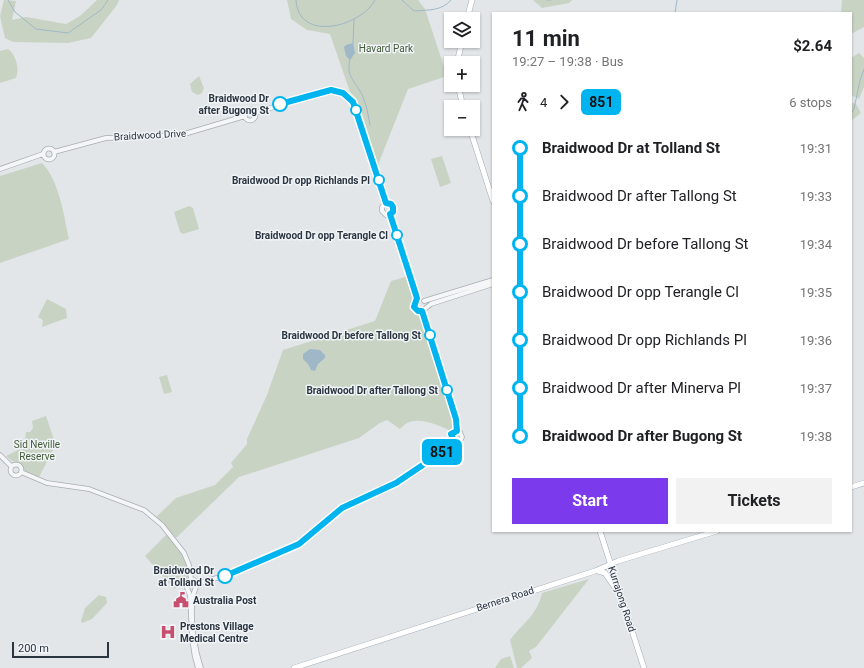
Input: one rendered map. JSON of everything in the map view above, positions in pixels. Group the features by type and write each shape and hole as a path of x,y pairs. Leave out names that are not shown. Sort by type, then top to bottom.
{"main road":[{"path":"469,12 472,0"},
{"path":"472,136 492,198"},
{"path":"852,487 864,483"},
{"name":"Kurrajong Road","path":"600,532 644,668"},
{"name":"Bernera Road","path":"294,668 595,571 611,564 714,532"},
{"path":"595,571 605,572 613,587 622,597"}],"street":[{"path":"255,113 325,90 336,90 346,94 354,105 386,203"},
{"path":"252,109 255,113 255,117 251,120 248,120 245,116 245,113 248,110 252,109"},
{"name":"Braidwood Drive","path":"54,152 106,138 181,135 245,116"},
{"path":"0,169 43,154 44,151 49,148 54,152 54,156 50,159 46,158 43,154"},
{"path":"386,203 383,206 382,211 386,215 390,214"},
{"path":"386,203 391,204 393,207 393,212 390,214"},
{"path":"390,214 417,300 414,303 415,309 423,309 431,304 492,284"},
{"path":"417,300 424,301 492,280"},
{"path":"197,584 236,572 299,544 310,537 339,510 357,500 396,483 448,448 454,441 458,441 462,438 461,433 457,431 456,419 423,309 424,301"},
{"path":"454,441 451,434 457,431"},
{"path":"0,455 11,466 11,472 13,474 18,475 21,472"},
{"path":"11,466 18,465 21,468 21,472"},
{"path":"21,472 47,483 88,489 144,510 162,525 184,553 189,565 191,579 197,584"},
{"path":"191,579 186,583 190,597 192,648 198,668"},
{"path":"197,584 195,589 193,611 194,636 201,668"},
{"path":"188,589 195,589"}],"green space":[{"path":"4,0 16,1 12,20 26,17 66,24 80,16 97,0 119,0 117,5 91,38 68,43 13,42 5,38 0,16"},
{"name":"Havard Park","path":"287,0 418,0 425,9 444,67 444,77 408,89 378,165 360,107 356,98 350,92 330,34 307,30 291,19"},
{"path":"533,0 572,0 569,3 542,8"},
{"path":"842,0 864,0 864,27 852,33 852,12 841,12"},
{"path":"8,49 15,58 18,71 16,78 0,83 0,51"},
{"path":"859,53 864,58 864,87 859,99 852,96 852,57"},
{"path":"199,76 204,88 202,93 198,95 192,92 190,84"},
{"path":"852,102 856,104 861,113 852,120"},
{"path":"442,156 451,183 440,187 431,159"},
{"path":"42,163 48,170 57,188 69,239 0,263 0,176"},
{"path":"189,206 193,208 199,229 183,234 180,232 174,212"},
{"path":"408,276 414,299 412,308 420,314 455,425 451,431 424,421 405,424 400,429 387,420 380,423 359,438 239,477 176,538 156,517 176,498 215,485 233,467 231,463 247,444 247,439 267,395 283,350 375,321 391,281"},
{"path":"47,299 66,309 67,318 42,327 43,320 38,317"},
{"path":"167,375 172,392 164,394 159,377"},
{"name":"Sid Neville Reserve","path":"46,416 55,443 52,445 53,450 39,477 25,471 20,463 12,461 6,456 24,447 26,432 30,432 33,428 32,421"},
{"path":"167,534 184,556 189,569 185,581 174,589 145,556"},
{"path":"589,579 536,647 529,651 532,658 521,668 517,668 510,640 533,613 542,593"},
{"path":"99,595 106,597 107,603 92,619 82,623 81,621 85,608"},
{"path":"510,656 514,668 495,668 501,659"}],"water":[{"path":"353,43 355,53 350,60 346,56 344,47"},
{"path":"310,349 320,350 325,355 325,358 318,364 315,371 311,370 303,359 303,354"}],"waterway":[{"path":"8,0 15,12 36,29 68,33 101,10 108,0"},
{"path":"296,0 299,13 307,22 318,26 331,26 344,23 368,10 375,0"},
{"path":"402,0 414,11 439,8 451,0"},
{"path":"675,12 677,0"},
{"path":"353,44 354,19"},
{"path":"350,59 350,75 361,92 370,125"},
{"path":"852,112 854,109 860,80 864,69"}],"bus line":[{"name":"851","path":"225,576 280,554 305,541 342,508 396,483 451,446 454,441 451,434 453,431 457,431 456,419 422,311 418,311 414,307 414,303 417,298 390,214 394,209 391,204 386,203 353,102 343,93 336,90 331,90 322,91 280,104"}],"place":[{"name":"Braidwood Dr after Bugong St","path":"280,104"},
{"name":"Braidwood Dr opp Richlands Pl","path":"379,180"},
{"name":"Braidwood Dr opp Terangle Cl","path":"397,235"},
{"name":"Braidwood Dr before Tallong St","path":"430,335"},
{"name":"Braidwood Dr after Tallong St","path":"447,390"},
{"name":"Braidwood Dr at Tolland St","path":"225,576"},
{"name":"Australia Post","path":"181,600"},
{"name":"Prestons Village Medical Centre","path":"168,632"}]}
